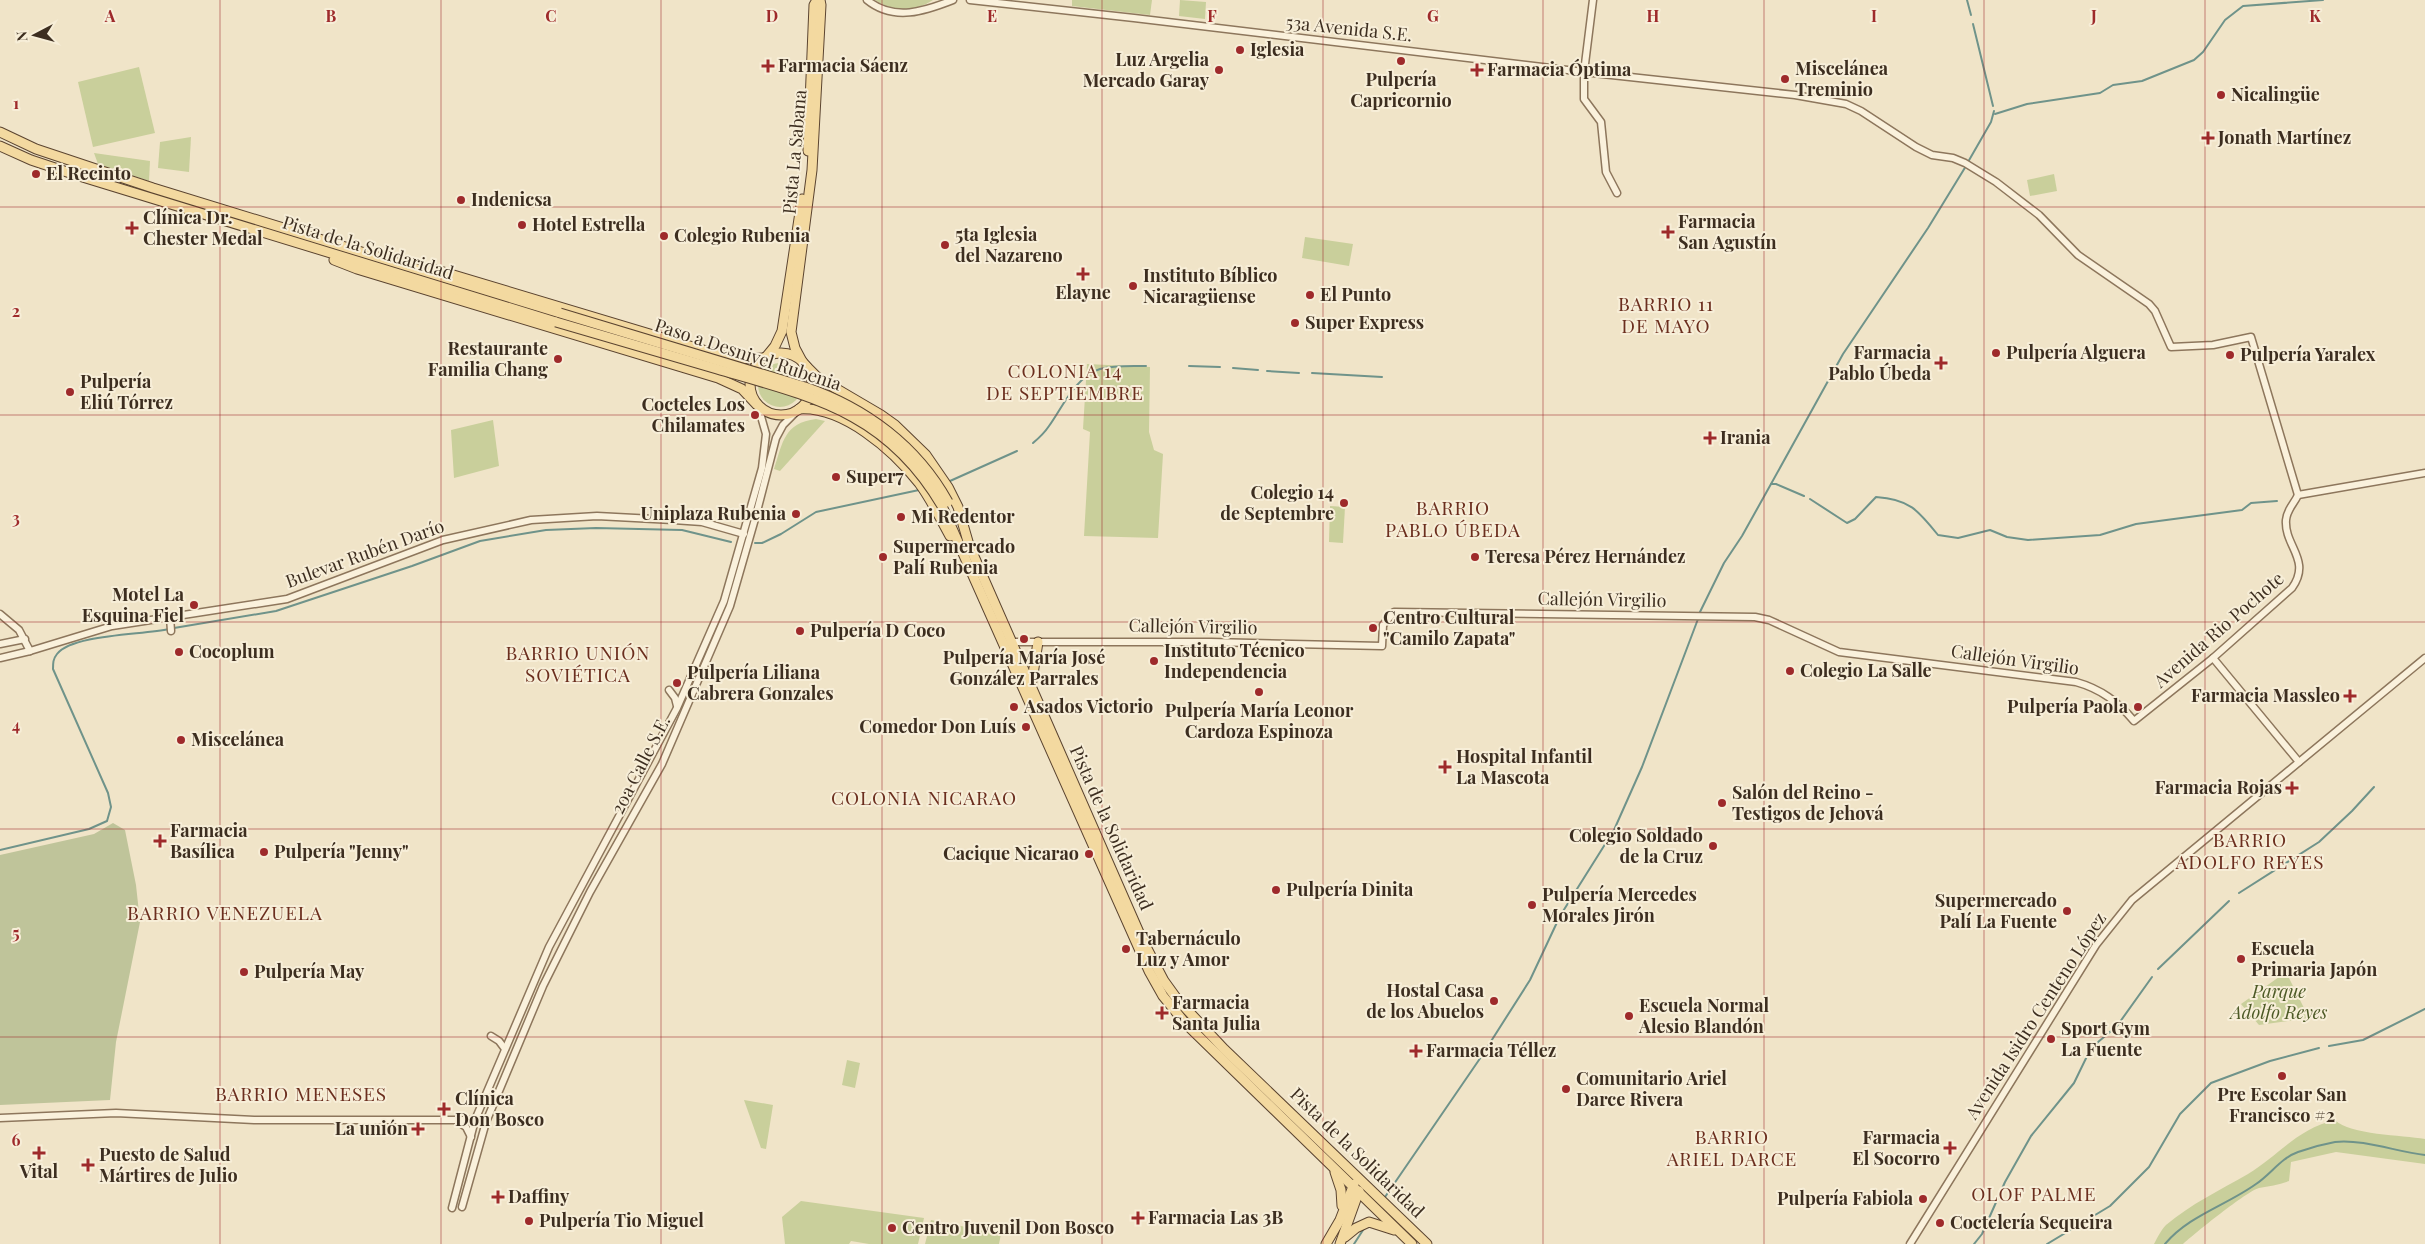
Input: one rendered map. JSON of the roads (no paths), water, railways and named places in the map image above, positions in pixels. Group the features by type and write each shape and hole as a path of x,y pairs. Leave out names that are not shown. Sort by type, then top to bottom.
{"main road":[{"name":"Pista La Sabana","path":"765,357 775,346 782,331 807,170 814,6 818,0 821,6 818,98 812,170 791,332 795,348 804,364"},
{"name":"Pista de la Solidaridad","path":"2,132 36,149 153,188 381,259 558,318"},
{"name":"Pista de la Solidaridad","path":"0,146 31,160 76,175 324,252 558,318"},
{"name":"Pista de la Solidaridad","path":"324,252 348,266 718,378 742,389 758,405"},
{"name":"Pista de la Solidaridad","path":"381,259 409,262 733,359 765,357"},
{"name":"Paso a Desnivel Rubenia","path":"558,318 789,389 830,404 866,424 898,449 945,504"},
{"path":"784,353 794,356 804,364 810,375 812,387 808,398 797,411 776,415 758,405 751,394 750,381 754,369 765,357 784,353"},
{"name":"Pista de la Solidaridad","path":"804,364 818,378 881,415 916,445 936,468 948,487 958,507 967,538 1031,687 1141,937 1164,981 1177,999 1224,1048 1427,1244"},
{"name":"Pista de la Solidaridad","path":"797,411 821,411 843,419 876,441 901,462 928,495 958,552 971,570"},
{"name":"Pista de la Solidaridad","path":"945,504 967,538"},
{"name":"Pista de la Solidaridad","path":"945,504 971,570 1156,985 1185,1023 1412,1244"},
{"path":"1031,687 1038,642"},
{"path":"1334,1170 1343,1199 1342,1214"},
{"path":"1326,1244 1342,1214 1352,1186 1359,1178"},
{"path":"1342,1241 1359,1194 1359,1178"},
{"path":"1342,1241 1356,1228 1369,1222 1399,1232"}],"street":[{"path":"867,0 882,9 897,14 915,13 940,3 954,0"},
{"name":"53a Avenida S.E.","path":"970,0 1812,97 1846,104 1861,111 1916,147 1932,155 1953,158 1996,182 2039,215 2064,242 2098,270 2149,304 2155,311 2171,347 2213,345 2251,337 2298,495"},
{"path":"1593,0 1584,72 1584,99 1600,122 1606,172 1609,182 1617,193"},
{"name":"20a Calle S.E.","path":"452,1208 475,1120 549,947 677,708 724,601 762,468 766,444 766,427 758,405"},
{"name":"20a Calle S.E.","path":"462,1208 486,1122 546,979 674,738 730,606 776,438 783,425 797,411"},
{"path":"2298,495 2425,473"},
{"name":"Avenida Rio Pochote","path":"2134,721 2213,658 2292,588 2299,579 2300,568 2287,532 2286,521 2288,510 2298,495"},
{"name":"Bulevar Rubén Darío","path":"0,658 30,651 112,626 287,599 443,540 531,520 597,516 672,520 702,522 744,534"},
{"name":"Callejón Virgilio","path":"1012,642 1212,642 1382,646 1384,625 1394,612 1755,617 1769,620 1825,647 1854,655 1970,667 2076,682 2094,687 2110,697 2134,721"},
{"path":"0,614 19,630 30,651"},
{"path":"170,618 171,628"},
{"path":"0,644 25,639"},
{"path":"2213,658 2298,762"},
{"name":"Avenida Isidro Centeno López","path":"1910,1244 2076,976 2110,926 2132,900 2425,658"},
{"path":"669,690 675,698 677,708"},
{"path":"491,1036 499,1041 504,1049"},
{"path":"0,1118 116,1113 254,1120 475,1120 486,1122"},
{"path":"456,1120 466,1127 471,1138"}],"waterway":[{"path":"1967,0 1971,15"},
{"path":"1995,114 2027,104 2100,93 2113,85 2142,81 2194,60 2203,52 2225,20 2243,6 2323,0"},
{"path":"1973,24 1993,106"},
{"path":"1968,162 1991,122 1994,111"},
{"path":"1771,484 1843,354 1928,228 1966,166"},
{"path":"1033,443 1042,435 1077,385 1091,373 1111,367 1146,366"},
{"path":"1189,366 1220,367"},
{"path":"1233,368 1258,370"},
{"path":"1267,371 1299,373"},
{"path":"1312,373 1382,377"},
{"path":"950,481 1017,451"},
{"path":"1699,614 1724,563 1742,536 1771,484 1776,484 1804,496"},
{"path":"755,543 762,543 781,534 816,512 919,490"},
{"path":"1810,499 1847,523 1855,519 1876,497 1887,498 1897,500 1912,507 1938,535 1958,538 1990,530 2007,537 2028,540 2100,535 2136,524 2242,510 2251,503 2277,501"},
{"path":"174,628 276,611 412,566 480,541 546,530 596,528 682,530 731,542"},
{"path":"1385,1197 1481,1057 1530,980 1560,916 1614,830 1642,767 1698,619"},
{"path":"0,850 89,829 107,821 111,807 108,793 53,669 57,654 65,647 78,642 109,636 169,629"},
{"path":"2239,893 2319,842 2374,787"},
{"path":"2158,969 2229,901"},
{"path":"1974,1244 1982,1234 2005,1182 2031,1136 2074,1083 2091,1048 2117,1026 2152,977"},
{"path":"2329,1046 2363,1040 2425,1009"},
{"path":"2047,1244 2110,1206 2149,1167 2180,1114 2211,1083 2270,1061 2319,1048"},
{"path":"2165,1244 2174,1234 2196,1218 2261,1180 2286,1158 2316,1146 2335,1142 2357,1142 2425,1155"},
{"path":"1354,1244 1365,1227"}],"place":[{"name":"Iglesia","path":"1240,50"},
{"name":"Pulpería Capricornio","path":"1401,61"},
{"name":"Farmacia Sáenz","path":"768,66"},
{"name":"Luz Argelia Mercado Garay","path":"1219,70"},
{"name":"Farmacia Óptima","path":"1477,70"},
{"name":"Miscelánea Treminio","path":"1785,79"},
{"name":"Nicalingüe","path":"2221,95"},
{"name":"Jonath Martínez","path":"2208,138"},
{"name":"El Recinto","path":"36,174"},
{"name":"Indenicsa","path":"461,200"},
{"name":"Hotel Estrella","path":"522,225"},
{"name":"Clínica Dr. Chester Medal","path":"132,228"},
{"name":"Farmacia San Agustín","path":"1668,232"},
{"name":"Colegio Rubenia","path":"664,236"},
{"name":"5ta Iglesia del Nazareno","path":"945,245"},
{"name":"Elayne","path":"1083,274"},
{"name":"Instituto Bíblico Nicaragüense","path":"1133,286"},
{"name":"El Punto","path":"1310,295"},
{"name":"Super Express","path":"1295,323"},
{"name":"Pulpería Alguera","path":"1996,353"},
{"name":"Pulpería Yaralex","path":"2230,355"},
{"name":"Restaurante Familia Chang","path":"558,359"},
{"name":"Farmacia Pablo Úbeda","path":"1941,363"},
{"name":"Pulpería Eliú Tórrez","path":"70,392"},
{"name":"Cocteles Los Chilamates","path":"755,415"},
{"name":"Irania","path":"1710,438"},
{"name":"Super7","path":"836,477"},
{"name":"Colegio 14 de Septembre","path":"1344,503"},
{"name":"Uniplaza Rubenia","path":"796,514"},
{"name":"Mi Redentor","path":"901,517"},
{"name":"Supermercado Palí Rubenia","path":"883,557"},
{"name":"Teresa Pérez Hernández","path":"1475,557"},
{"name":"Motel La Esquina Fiel","path":"194,605"},
{"name":"Centro Cultural \"Camilo Zapata\"","path":"1373,628"},
{"name":"Pulpería D Coco","path":"800,631"},
{"name":"Pulpería María José González Parrales","path":"1024,639"},
{"name":"Cocoplum","path":"179,652"},
{"name":"Instituto Técnico Independencia","path":"1154,661"},
{"name":"Colegio La Salle","path":"1790,671"},
{"name":"Pulpería Liliana Cabrera Gonzales","path":"677,683"},
{"name":"Pulpería María Leonor Cardoza Espinoza","path":"1259,692"},
{"name":"Farmacia Massleo","path":"2350,696"},
{"name":"Asados Victorio","path":"1014,707"},
{"name":"Pulpería Paola","path":"2138,707"},
{"name":"Comedor Don Luís","path":"1026,727"},
{"name":"Miscelánea","path":"181,740"},
{"name":"Hospital Infantil La Mascota","path":"1445,767"},
{"name":"Farmacia Rojas","path":"2292,788"},
{"name":"Salón del Reino - Testigos de Jehová","path":"1722,803"},
{"name":"Farmacia Basílica","path":"160,841"},
{"name":"Colegio Soldado de la Cruz","path":"1713,846"},
{"name":"Pulpería \"Jenny\"","path":"264,852"},
{"name":"Cacique Nicarao","path":"1089,854"},
{"name":"Pulpería Dinita","path":"1276,890"},
{"name":"Pulpería Mercedes Morales Jirón","path":"1532,905"},
{"name":"Supermercado Palí La Fuente","path":"2067,911"},
{"name":"Tabernáculo Luz y Amor","path":"1126,949"},
{"name":"Escuela Primaria Japón","path":"2241,959"},
{"name":"Pulpería May","path":"244,972"},
{"name":"Hostal Casa de los Abuelos","path":"1494,1001"},
{"name":"Farmacia Santa Julia","path":"1162,1013"},
{"name":"Escuela Normal Alesio Blandón","path":"1629,1016"},
{"name":"Sport Gym La Fuente","path":"2051,1039"},
{"name":"Farmacia Téllez","path":"1416,1051"},
{"name":"Pre Escolar San Francisco #2","path":"2282,1076"},
{"name":"Comunitario Ariel Darce Rivera","path":"1566,1089"},
{"name":"Clínica Don Bosco","path":"444,1109"},
{"name":"La unión","path":"418,1129"},
{"name":"Farmacia El Socorro","path":"1950,1148"},
{"name":"Vital","path":"39,1153"},
{"name":"Puesto de Salud Mártires de Julio","path":"88,1165"},
{"name":"Daffiny","path":"498,1197"},
{"name":"Pulpería Fabiola","path":"1923,1199"},
{"name":"Farmacia Las 3B","path":"1138,1218"},
{"name":"Pulpería Tio Miguel","path":"529,1221"},
{"name":"Coctelería Sequeira","path":"1940,1223"},
{"name":"Centro Juvenil Don Bosco","path":"892,1228"}],"district":[{"name":"BARRIO 11 DE MAYO","path":"1666,315"},
{"name":"COLONIA 14 DE SEPTIEMBRE","path":"1065,382"},
{"name":"BARRIO PABLO ÚBEDA","path":"1453,519"},
{"name":"BARRIO UNIÓN SOVIÉTICA","path":"578,664"},
{"name":"COLONIA NICARAO","path":"924,798"},
{"name":"BARRIO ADOLFO REYES","path":"2250,851"},
{"name":"BARRIO VENEZUELA","path":"225,913"},
{"name":"BARRIO MENESES","path":"301,1094"},
{"name":"BARRIO ARIEL DARCE","path":"1732,1148"},
{"name":"OLOF PALME","path":"2034,1194"}],"park label":[{"name":"Parque Adolfo Reyes","path":"2279,1002"}]}
